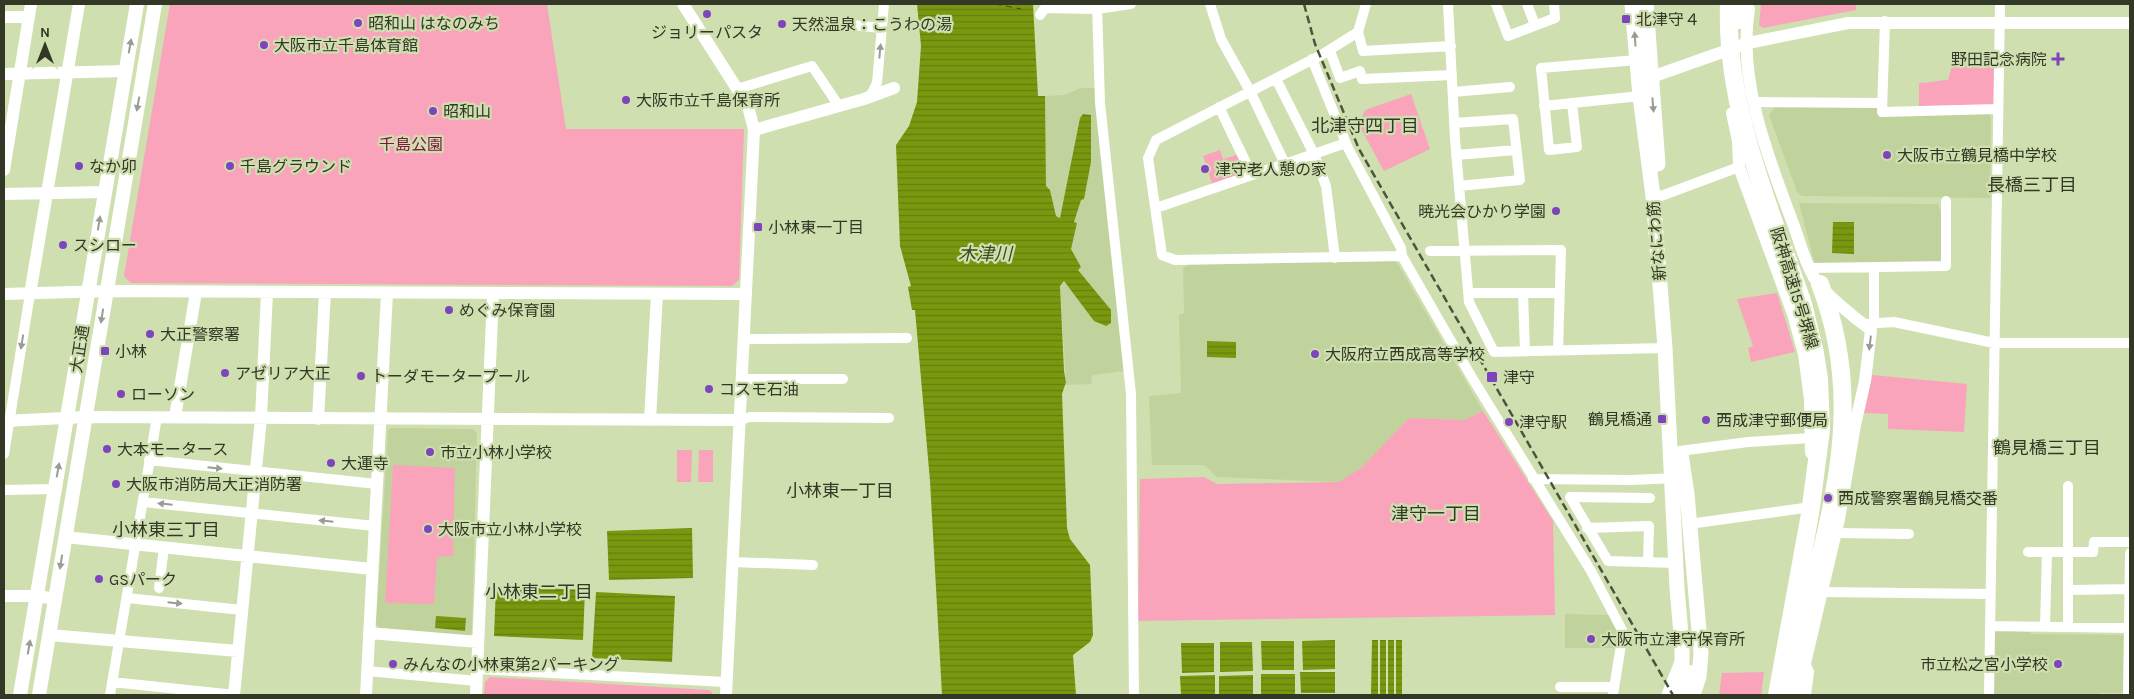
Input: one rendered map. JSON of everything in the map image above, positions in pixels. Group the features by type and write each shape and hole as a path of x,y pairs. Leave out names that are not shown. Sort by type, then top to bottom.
{"highway":[{"name":"阪神高速15号堺線","path":"1729,4 1731,67 1740,112 1803,304 1816,353 1819,379 1821,430 1815,485 1777,695"},
{"name":"阪神高速15号堺線","path":"1741,9 1743,65 1751,110 1814,302 1826,351 1831,397 1831,431 1826,484 1791,695"},
{"path":"1738,141 1744,170 1792,304 1804,352 1813,416 1815,485"},
{"path":"1791,695 1812,588 1827,535 1840,459 1844,417 1840,368 1828,305 1820,284"}],"main road":[{"name":"大正通","path":"20,695 137,4"},
{"name":"大正通","path":"40,695 155,4"},
{"name":"新なにわ筋","path":"1632,4 1637,60 1643,85 1657,196 1680,451 1677,475"},
{"name":"新なにわ筋","path":"1646,4 1643,85 1657,196 1665,348 1677,475 1690,656 1690,667 1681,695"},
{"path":"1677,475 1689,524 1701,653 1698,677 1681,695"},
{"path":"1677,475 1676,563 1682,662 1681,695"}],"street":[{"path":"4,167 6,138 31,4"},
{"path":"4,454 7,421 79,4"},
{"path":"367,671 477,675 726,689 754,130 752,115 683,4"},
{"path":"870,97 877,83 884,4"},
{"path":"1040,15 1045,8 1131,4"},
{"path":"1210,4 1221,40 1250,92 1285,164"},
{"path":"1366,4 1358,32 1364,52 1451,46"},
{"path":"1448,4 1456,155 1469,302 1494,352 1665,348"},
{"path":"1496,4 1508,36 1555,18 1554,4"},
{"path":"1527,4 1536,25"},
{"path":"1723,4 1722,52 1738,141"},
{"path":"1750,4 1747,21 1748,74 1753,102 1785,201 1810,268 1820,284 1868,323 1871,330 1865,381 1855,425 1836,533 1805,665 1796,677 1791,695"},
{"path":"1989,695 2000,4"},
{"path":"1097,7 1100,103 1131,394 1134,695"},
{"path":"4,17 29,17"},
{"path":"821,22 882,28"},
{"path":"1885,22 1882,112 1997,109"},
{"path":"1544,106 1572,103 1643,85 1748,43 1848,23 2130,23"},
{"path":"1358,32 1330,50 1276,79 1156,140 1148,158 1162,255 1175,260 1402,256"},
{"path":"1330,50 1340,78 1360,71 1362,79 1452,75"},
{"path":"1312,59 1346,143 1401,248 1402,256 1471,376 1591,570 1623,632 1614,691 1560,687"},
{"path":"1572,103 1577,147 1548,150 1541,68 1637,60"},
{"path":"737,89 812,66 839,106"},
{"path":"4,74 126,71"},
{"path":"1276,79 1314,154 1326,186 1335,258"},
{"path":"1453,92 1510,87"},
{"path":"754,130 870,97 894,88"},
{"path":"1753,102 1882,103"},
{"path":"1219,107 1252,175"},
{"path":"1454,123 1513,119 1520,180 1459,186"},
{"path":"1156,208 1346,143"},
{"path":"1456,155 1516,150"},
{"path":"1657,196 1744,170 1798,330 1806,372 1812,438 1810,472 1783,616 1772,695"},
{"path":"4,194 105,192"},
{"path":"1810,268 1946,266 1946,201"},
{"path":"1430,251 1561,250 1558,351"},
{"path":"1868,323 1874,267"},
{"path":"4,294 106,291 746,294"},
{"path":"174,418 196,292"},
{"path":"112,682 234,695 261,418 267,292"},
{"path":"318,419 325,293"},
{"path":"366,695 387,293"},
{"path":"1468,293 1559,293"},
{"path":"1523,293 1524,351"},
{"path":"476,695 486,419 493,294"},
{"path":"650,420 656,294"},
{"path":"1868,323 1894,322 1994,343 2130,343"},
{"path":"744,339 906,338"},
{"path":"742,379 843,379"},
{"path":"7,421 86,417 650,420 739,420 750,417 889,418"},
{"path":"110,695 157,417"},
{"path":"1680,451 1748,442 1812,438"},
{"path":"150,460 377,484"},
{"path":"1533,479 1677,475"},
{"path":"2068,486 2068,627"},
{"path":"4,490 54,489"},
{"path":"1650,498 1570,497 1608,561 1676,563"},
{"path":"143,502 375,526"},
{"path":"1689,524 1804,508"},
{"path":"1587,528 1649,526 1648,562"},
{"path":"1836,533 1909,534"},
{"path":"65,537 372,569"},
{"path":"2028,552 2093,552 2094,542 2130,542"},
{"path":"160,588 164,547"},
{"path":"2045,626 2046,552"},
{"path":"2128,695 2130,553"},
{"path":"733,562 813,565"},
{"path":"2069,590 2129,589"},
{"path":"1822,592 1990,594"},
{"path":"4,596 37,596 56,599"},
{"path":"127,598 242,610"},
{"path":"1990,626 2130,628"},
{"path":"369,633 478,642"},
{"path":"49,636 238,652"},
{"path":"1777,665 1805,665"},
{"path":"1805,665 1808,672 1805,695"}],"shaded area":[{"path":"1081,88 1096,88 1125,371 1092,375 1091,384 1064,385 1066,382 1060,286 1081,267 1070,249 1077,223 1056,216 1050,190 1046,186 1045,96 1065,95"},
{"name":"大阪市立鶴見橋中学校","path":"1777,105 1879,106 1988,113 1991,117 1990,198 1802,196 1797,192 1769,115"},
{"path":"1799,203 1938,204 1944,220 1944,260 1940,263 1815,265"},
{"name":"大阪府立西成高等学校","path":"1396,261 1483,411 1466,420 1409,418 1362,467 1339,482 1217,477 1204,465 1152,465 1149,396 1181,393 1179,315 1184,313 1183,268 1189,264"},
{"name":"大阪市立小林小学校","path":"391,428 473,429 477,434 472,633 468,637 379,628 376,624 388,430"},
{"path":"1565,614 1609,615 1619,633 1616,648 1565,648"},
{"name":"市立松之宮小学校","path":"1993,630 2030,630 2031,634 2125,635 2124,693 2100,693 2100,695 1992,695"}],"green space":[{"name":"千島公園","path":"170,4 547,4 566,129 744,129 739,280 732,286 131,283 124,276"},
{"path":"1761,4 1856,4 1856,10 1763,28 1759,25"},
{"path":"1952,66 1995,66 1994,105 1919,108 1919,83 1948,80"},
{"path":"1411,94 1430,149 1384,171 1359,125 1365,110"},
{"path":"1220,150 1223,159 1240,154 1249,174 1212,184 1203,156"},
{"path":"1777,293 1795,352 1751,362 1748,348 1753,346 1737,299"},
{"path":"1872,375 1967,384 1964,432 1888,429 1888,414 1864,413"},
{"path":"1483,411 1553,521 1555,615 1138,621 1140,479 1204,477 1217,484 1339,482 1362,467 1409,418 1465,420"},
{"path":"677,450 692,450 691,482 677,482"},
{"path":"699,450 713,450 713,482 698,482"},
{"path":"393,465 455,468 453,556 437,557 434,604 385,603"},
{"path":"1764,672 1761,695 1719,695 1722,673"},
{"path":"490,677 710,690 714,695 484,695 485,682"}],"water":[{"name":"木津川","path":"917,4 1033,4 1038,96 1045,96 1046,186 1050,190 1056,216 1060,218 1080,118 1083,114 1091,115 1091,162 1084,199 1081,200 1074,222 1077,223 1071,249 1081,267 1078,270 1111,310 1111,323 1106,326 1094,321 1064,281 1060,286 1066,382 1062,394 1067,528 1070,539 1090,565 1093,635 1090,642 1073,655 1076,695 942,695 930,481 915,310 912,310 908,287 911,286 900,246 896,145 909,126 917,102 921,46"},
{"path":"1833,222 1854,222 1854,254 1832,253"},
{"path":"1207,341 1236,342 1236,358 1207,357"},
{"path":"692,528 693,578 609,580 607,531"},
{"path":"496,586 585,590 583,640 494,636"},
{"path":"596,592 675,596 672,662 592,658"},
{"path":"436,616 466,618 465,631 435,628"},
{"path":"1335,640 1335,669 1303,670 1302,641"},
{"path":"1372,640 1378,640 1378,695 1371,695"},
{"path":"1380,640 1386,640 1386,695 1380,695"},
{"path":"1388,640 1394,640 1394,695 1388,695"},
{"path":"1396,640 1402,640 1402,695 1396,695"},
{"path":"1261,641 1294,641 1294,670 1262,670"},
{"path":"1220,642 1252,642 1253,671 1220,672"},
{"path":"1181,643 1214,643 1214,672 1182,673"},
{"path":"1300,672 1335,672 1335,693 1301,693"},
{"path":"1261,674 1295,674 1295,695 1261,695"},
{"path":"1215,675 1215,695 1181,695 1180,676"},
{"path":"1253,675 1253,695 1219,695 1219,676"}],"ferry route":[{"path":"995,4 1021,9"}],"railway":[{"path":"1304,4 1315,44 1359,149 1673,695"}],"place":[{"name":"ジョリーパスタ","path":"707,14"},
{"name":"北津守４","path":"1626,19"},
{"name":"昭和山 はなのみち","path":"358,23"},
{"name":"天然温泉：こうわの湯","path":"782,24"},
{"name":"大阪市立千島体育館","path":"264,45"},
{"name":"野田記念病院","path":"2058,59"},
{"name":"大阪市立千島保育所","path":"626,100"},
{"name":"昭和山","path":"433,111"},
{"name":"大阪市立鶴見橋中学校","path":"1887,155"},
{"name":"なか卯","path":"79,166"},
{"name":"千島グラウンド","path":"230,166"},
{"name":"津守老人憩の家","path":"1205,169"},
{"name":"暁光会ひかり学園","path":"1556,211"},
{"name":"小林東一丁目","path":"758,227"},
{"name":"スシロー","path":"63,245"},
{"name":"めぐみ保育園","path":"449,310"},
{"name":"大正警察署","path":"150,334"},
{"name":"小林","path":"105,351"},
{"name":"大阪府立西成高等学校","path":"1315,354"},
{"name":"アゼリア大正","path":"225,373"},
{"name":"トーダモータープール","path":"361,376"},
{"name":"津守","path":"1492,377"},
{"name":"コスモ石油","path":"709,389"},
{"name":"ローソン","path":"121,394"},
{"name":"鶴見橋通","path":"1662,419"},
{"name":"西成津守郵便局","path":"1706,420"},
{"name":"津守駅","path":"1509,422"},
{"name":"大本モータース","path":"107,449"},
{"name":"市立小林小学校","path":"430,452"},
{"name":"大運寺","path":"331,463"},
{"name":"大阪市消防局大正消防署","path":"116,484"},
{"name":"西成警察署鶴見橋交番","path":"1828,498"},
{"name":"大阪市立小林小学校","path":"428,529"},
{"name":"GSパーク","path":"99,579"},
{"name":"大阪市立津守保育所","path":"1591,639"},
{"name":"みんなの小林東第2パーキング","path":"393,664"},
{"name":"市立松之宮小学校","path":"2058,664"}],"district":[{"name":"北津守四丁目","path":"1365,126"},
{"name":"長橋三丁目","path":"2032,185"},
{"name":"鶴見橋三丁目","path":"2047,448"},
{"name":"小林東一丁目","path":"840,491"},
{"name":"津守一丁目","path":"1436,514"},
{"name":"小林東三丁目","path":"166,530"},
{"name":"小林東二丁目","path":"539,592"}]}
